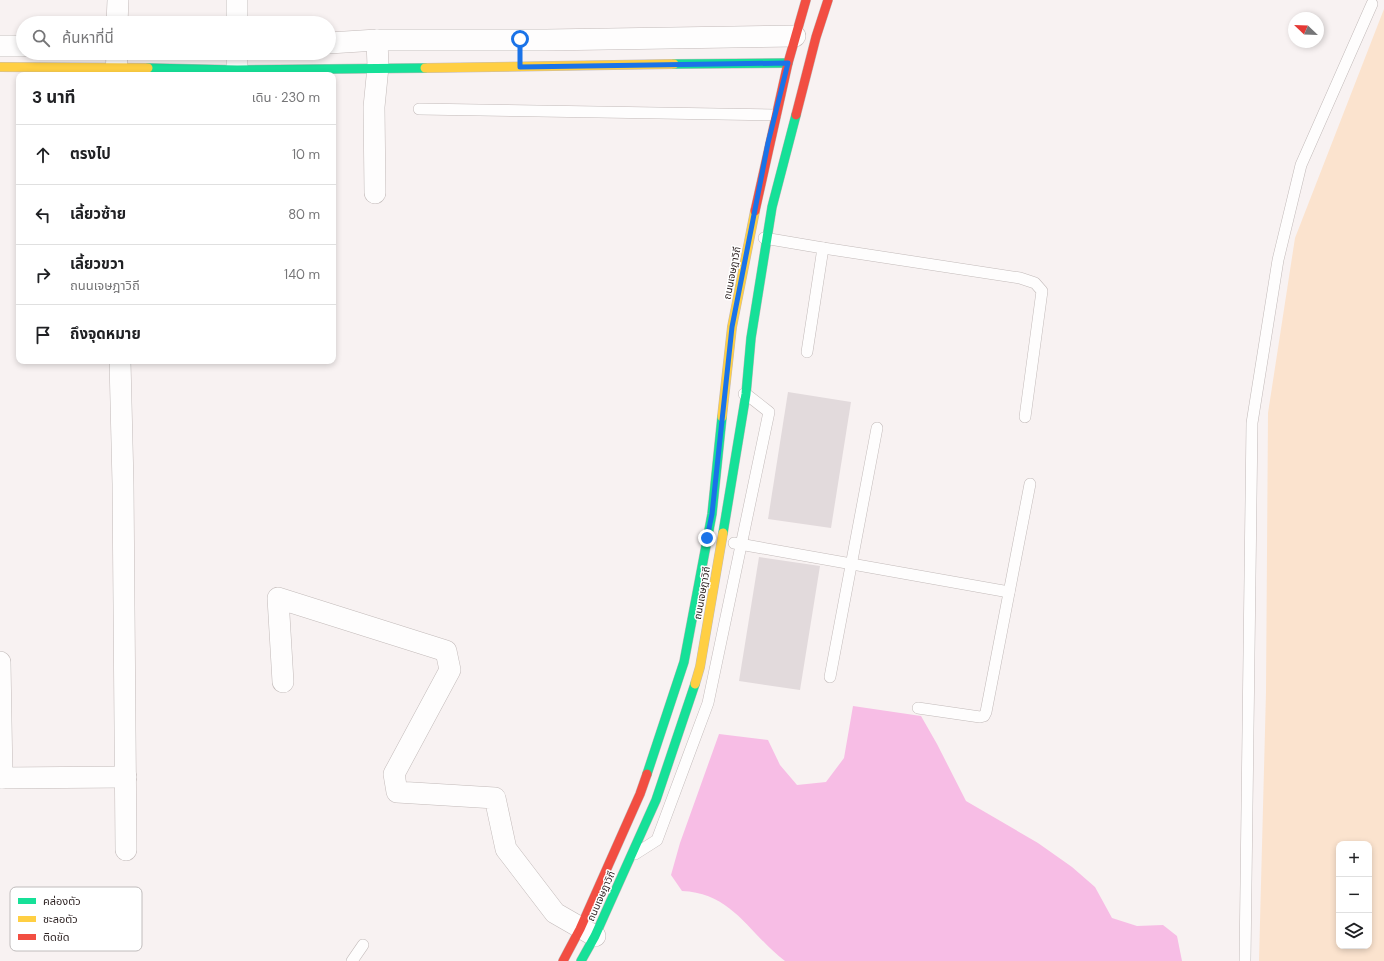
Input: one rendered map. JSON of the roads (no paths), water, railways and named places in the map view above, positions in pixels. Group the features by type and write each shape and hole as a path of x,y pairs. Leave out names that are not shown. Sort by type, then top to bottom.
{"street":[{"path":"117,16 118,0"},
{"path":"237,0 237,16"},
{"name":"ถนนเจษฎาวิถี","path":"581,961 588,933 614,854 640,794 684,662 712,514 732,327 775,116 795,36 806,0"},
{"name":"ถนนเจษฎาวิถี","path":"563,961 588,933 630,858 656,800 700,667 746,394 750,338 766,239 776,192 814,44 828,0"},
{"path":"336,43 377,40 795,36"},
{"path":"520,39 520,67"},
{"path":"375,193 374,107 378,67 377,40"},
{"path":"0,46 16,46"},
{"path":"0,67 116,65 520,67 788,63"},
{"path":"120,364 123,484 126,850"},
{"path":"283,682 278,598 446,651 450,670 394,774 397,792 495,798 506,849 555,913 588,933 586,961"},
{"path":"0,662 1,778 126,777"}],"lane":[{"path":"1245,961 1252,423 1278,260 1301,165 1372,4"},
{"path":"419,109 775,116"},
{"path":"750,237 1020,278 1035,283 1042,290 1025,417"},
{"path":"807,352 822,248"},
{"path":"614,854 630,858 657,840 708,703 769,412 746,394 725,393"},
{"path":"830,677 877,428"},
{"path":"918,708 984,716 986,712 1030,484"},
{"path":"707,538 1009,592"},
{"path":"352,961 364,945"}]}
